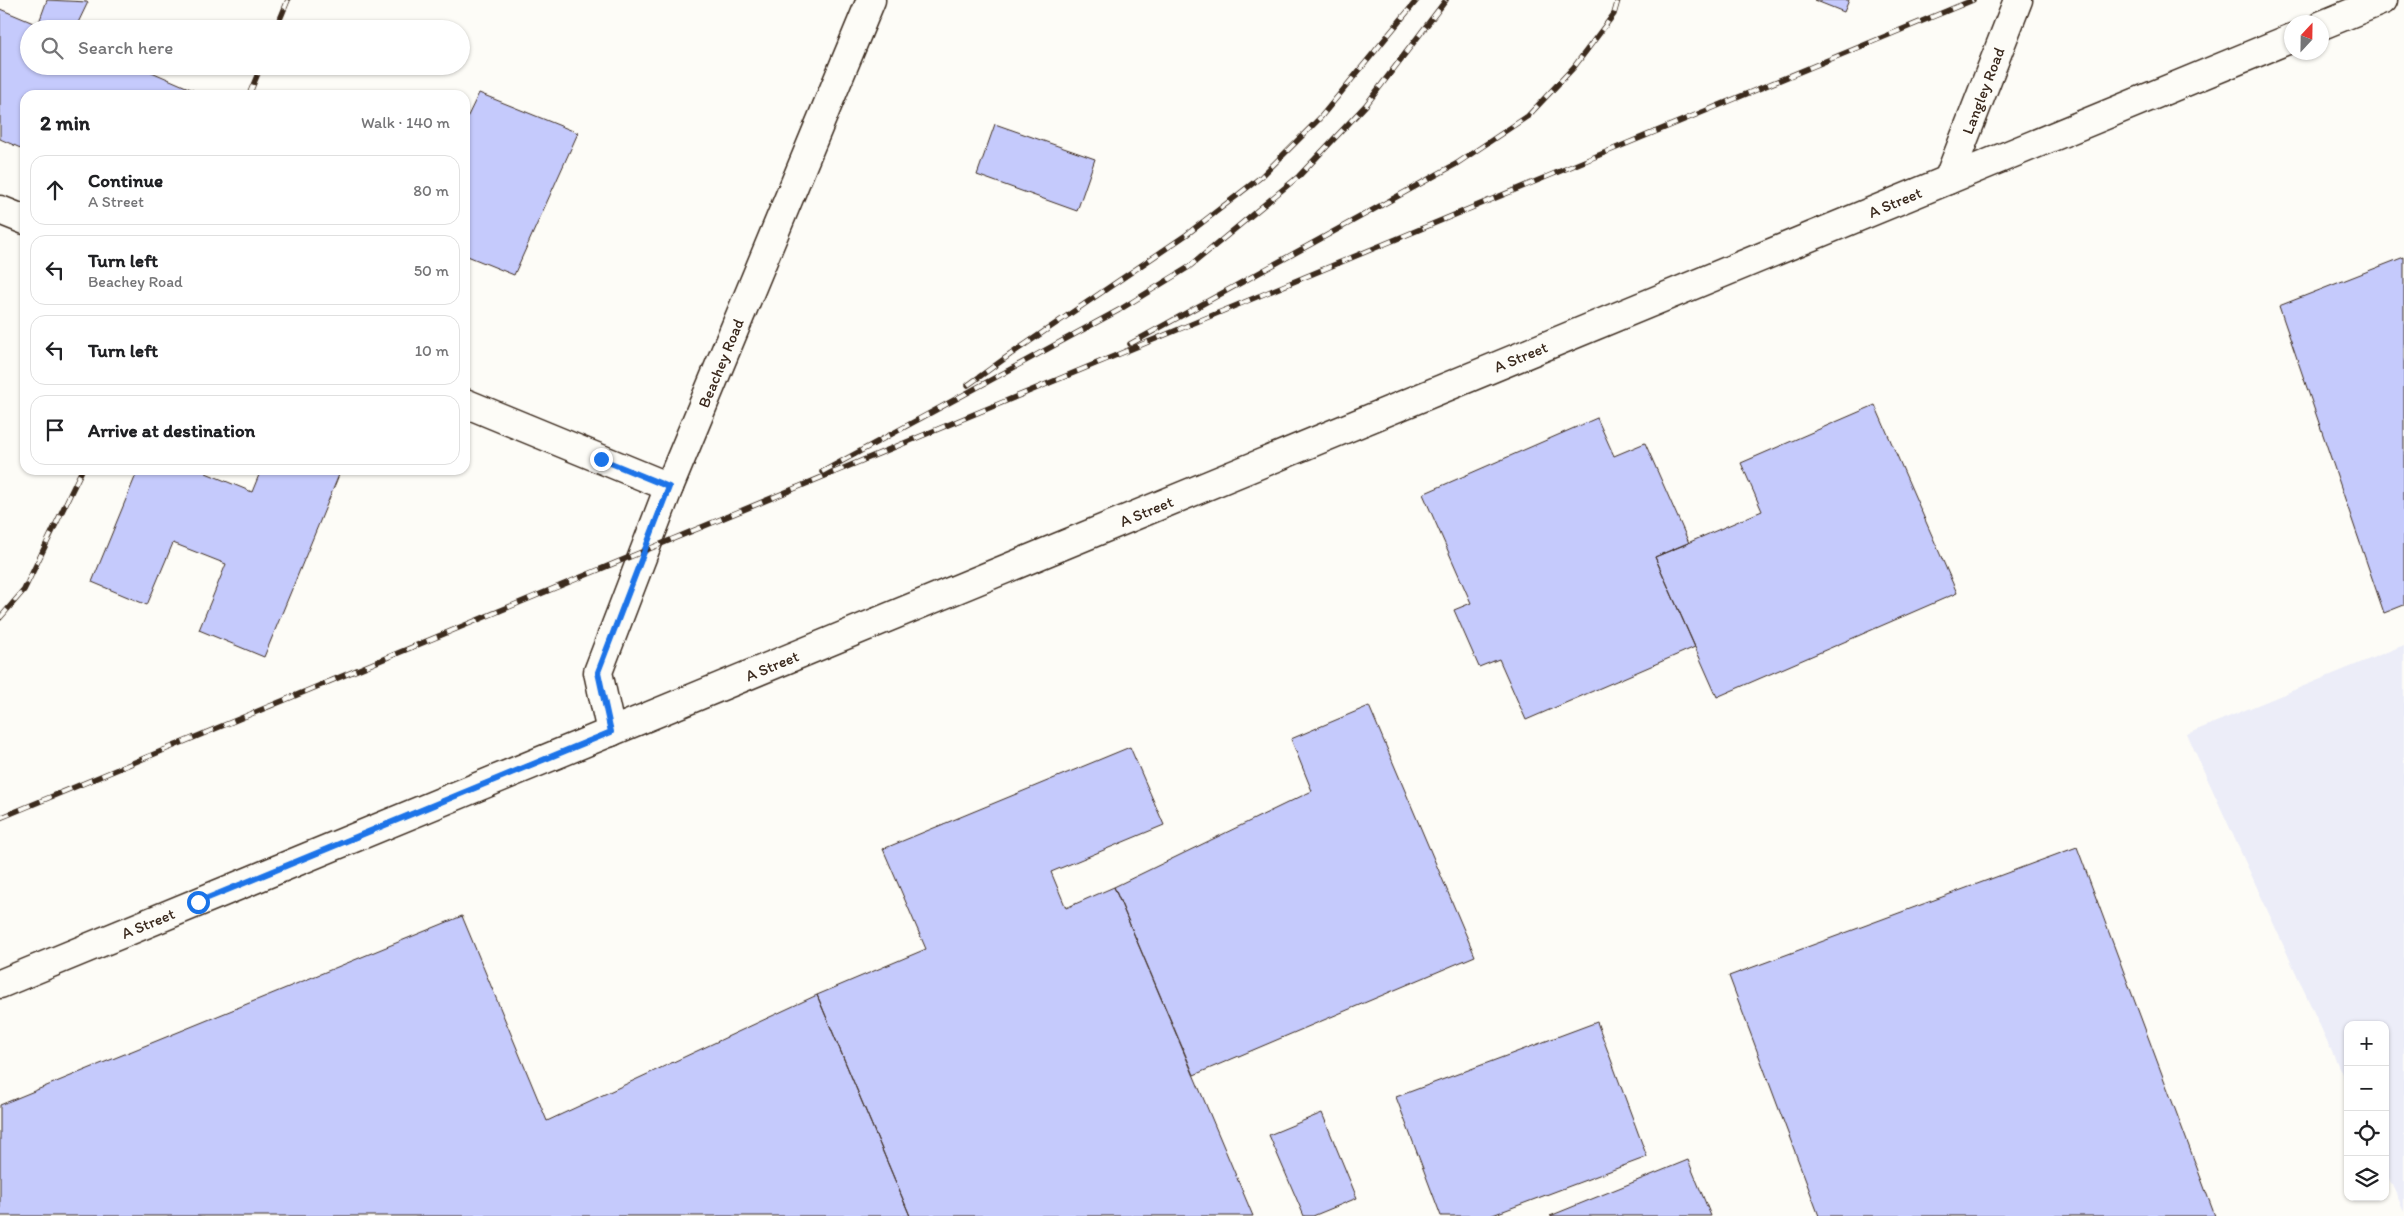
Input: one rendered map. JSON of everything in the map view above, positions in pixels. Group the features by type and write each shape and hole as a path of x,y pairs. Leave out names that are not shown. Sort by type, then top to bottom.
{"street":[{"name":"Beachey Road","path":"611,732 598,672 669,487 871,0"},
{"name":"Langley Road","path":"1948,180 2018,0"},
{"path":"2329,22 2382,0"},
{"name":"A Street","path":"0,984 2284,41"},
{"path":"0,210 20,218"},
{"path":"470,405 669,487"}],"shaded area":[{"path":"2404,645 2404,1211 2389,1179 2389,1021 2344,1021 2344,1078 2187,734"}],"building":[{"path":"47,0 88,2 79,20 40,20"},
{"path":"1814,0 1849,0 1844,12"},
{"path":"0,9 26,20 20,20 20,75 159,75 193,90 20,90 20,148 0,139"},
{"path":"479,93 578,133 514,275 470,257 470,112"},
{"path":"995,124 1095,159 1077,211 977,175"},
{"path":"2404,257 2404,605 2384,613 2279,306"},
{"path":"1875,405 1957,593 1717,697 1655,557 1762,511 1741,463"},
{"path":"1597,418 1614,456 1645,443 1689,543 1655,557 1695,647 1526,720 1499,659 1479,667 1454,610 1471,603 1423,494"},
{"path":"136,475 211,475 252,492 259,475 339,475 264,657 199,630 226,564 173,543 147,605 92,582"},
{"path":"1369,706 1475,956 1194,1075 1114,887 1312,791 1291,739"},
{"path":"1130,747 1164,825 1051,872 1066,908 1114,887 1253,1216 910,1216 817,995 926,949 883,849"},
{"path":"2077,847 2215,1216 1819,1216 1729,976"},
{"path":"462,916 547,1121 817,995 910,1216 0,1216 0,1105"},
{"path":"1597,1022 1647,1157 1490,1216 1441,1216 1396,1097"},
{"path":"1322,1113 1357,1198 1313,1216 1304,1216 1269,1135"},
{"path":"1688,1160 1711,1216 1550,1216"}],"railway":[{"path":"280,20 288,0"},
{"path":"968,385 1186,235 1261,177 1320,118 1417,0"},
{"path":"822,472 1119,310 1189,267 1299,176 1366,105 1446,0"},
{"path":"1130,344 1456,164 1528,116 1574,67 1614,14 1618,0"},
{"path":"0,818 1973,0"},
{"path":"251,90 257,75"},
{"path":"0,618 24,590 80,475"}],"route":[{"path":"198,902 611,732 598,672 642,553 669,487 601,459"}]}
